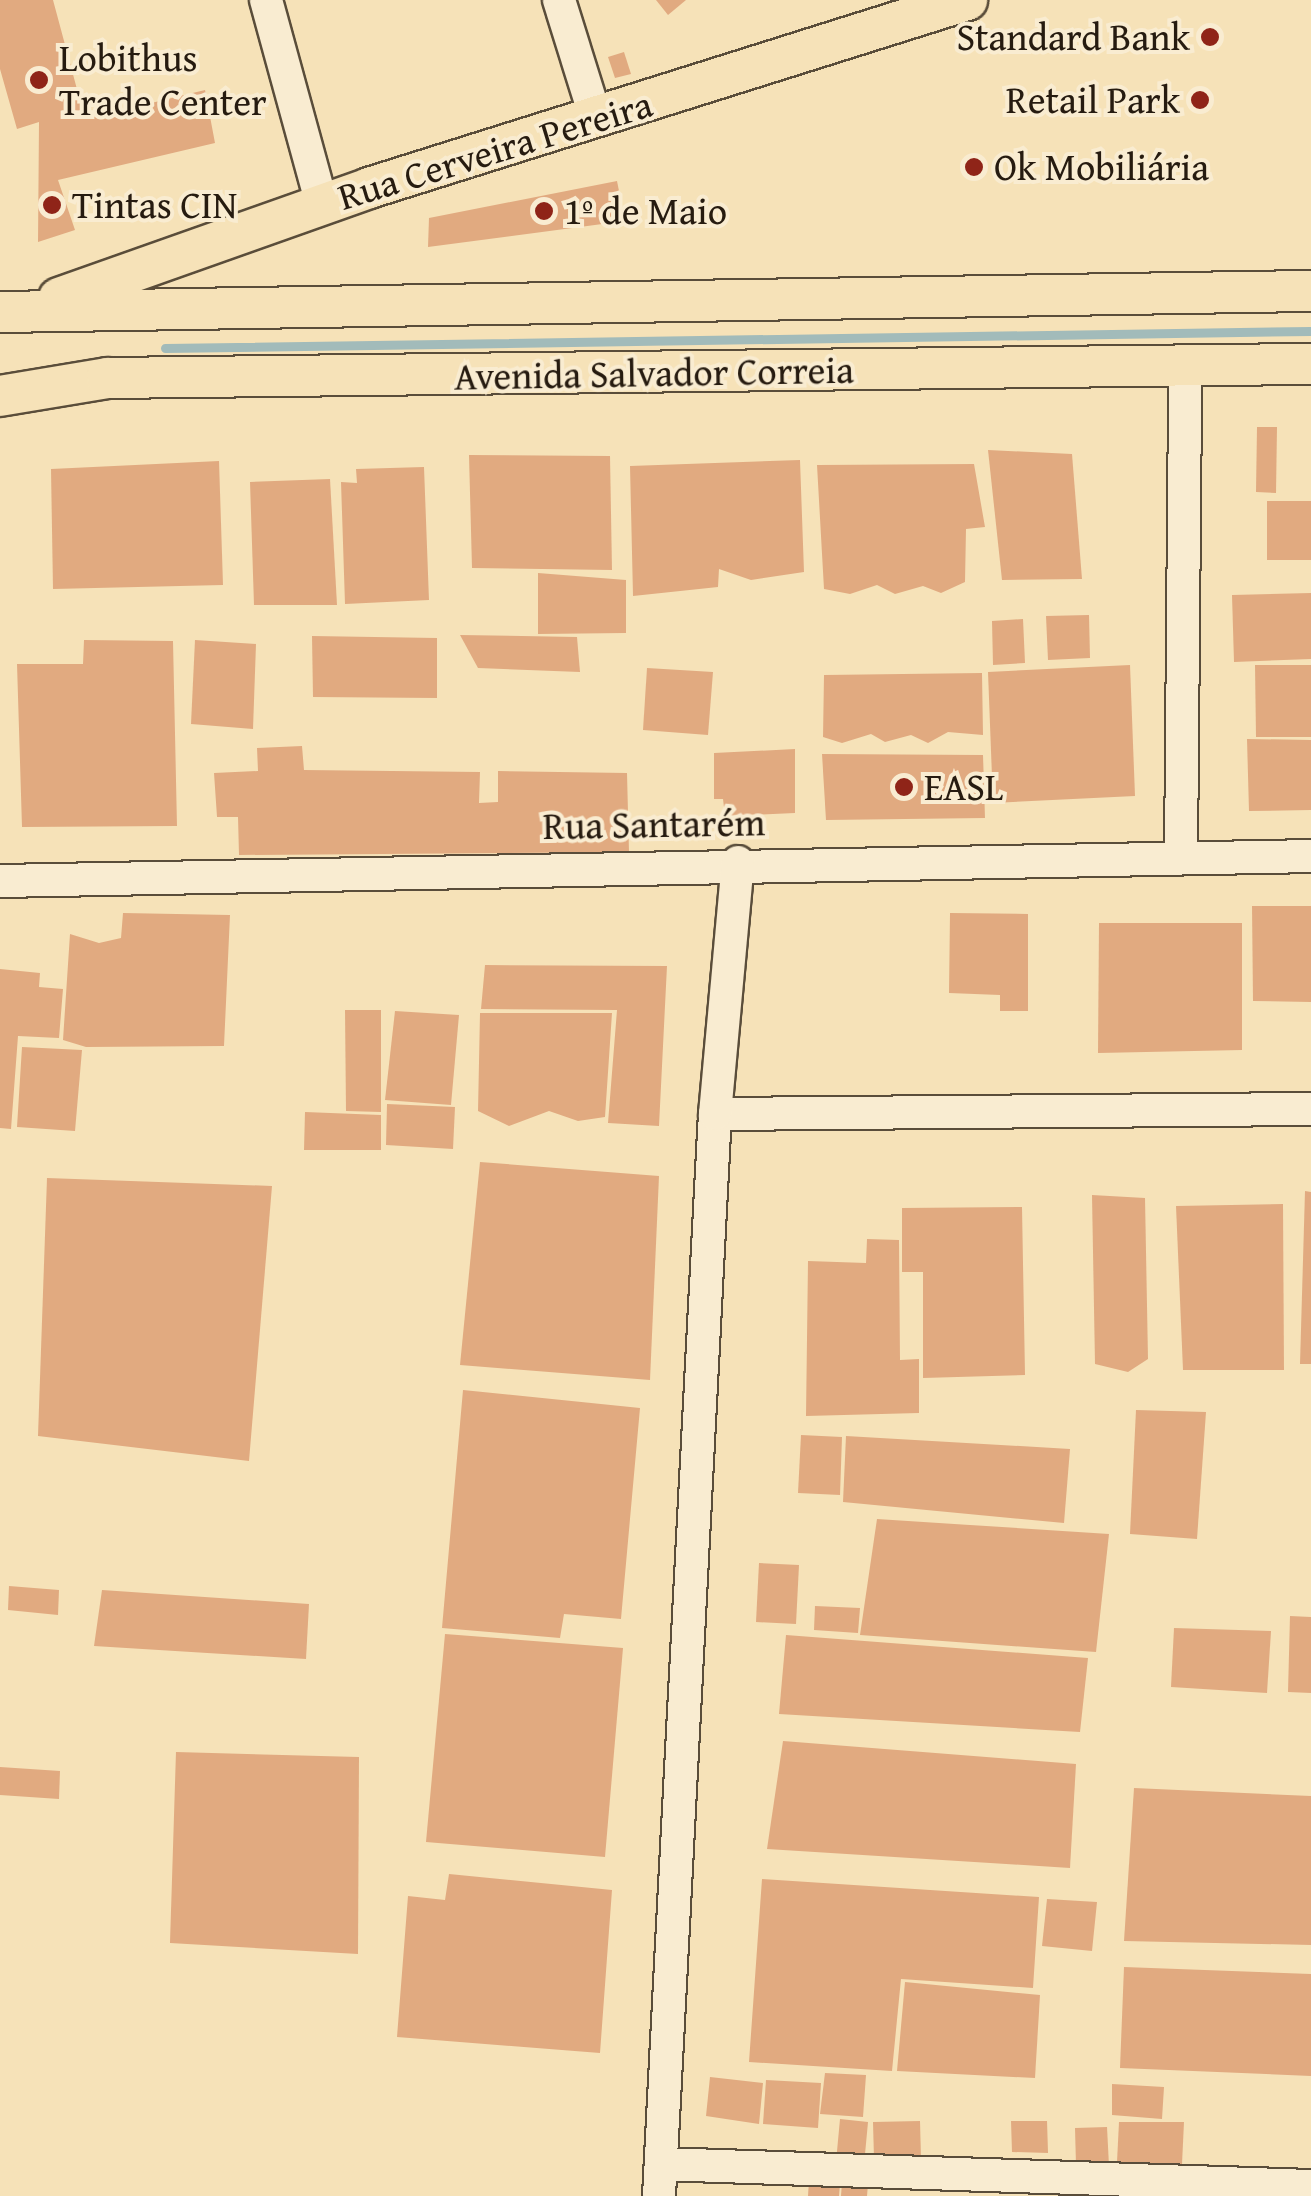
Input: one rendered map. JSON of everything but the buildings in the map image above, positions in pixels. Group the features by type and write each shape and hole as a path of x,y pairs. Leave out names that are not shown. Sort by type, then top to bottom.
{"main road":[{"name":"Rua Cerveira Pereira","path":"13,312 322,204 967,0"},
{"name":"Avenida Salvador Correia","path":"13,312 1311,291"},
{"name":"Avenida Salvador Correia","path":"0,396 107,378 1311,364"}],"street":[{"path":"266,0 322,204"},
{"path":"559,0 596,119"},
{"path":"1182,857 1186,368"},
{"name":"Rua Santarém","path":"0,881 738,862 1311,856"},
{"path":"738,862 715,1114 660,2180 1311,2186"},
{"path":"715,1114 1311,1108"}],"waterway":[{"path":"165,348 1311,331"}],"place":[{"name":"Standard Bank","path":"1210,37"},
{"name":"Lobithus Trade Center","path":"39,80"},
{"name":"Retail Park","path":"1200,100"},
{"name":"Ok Mobiliária","path":"974,167"},
{"name":"Tintas CIN","path":"52,205"},
{"name":"1º de Maio","path":"544,211"},
{"name":"EASL","path":"904,787"}]}
